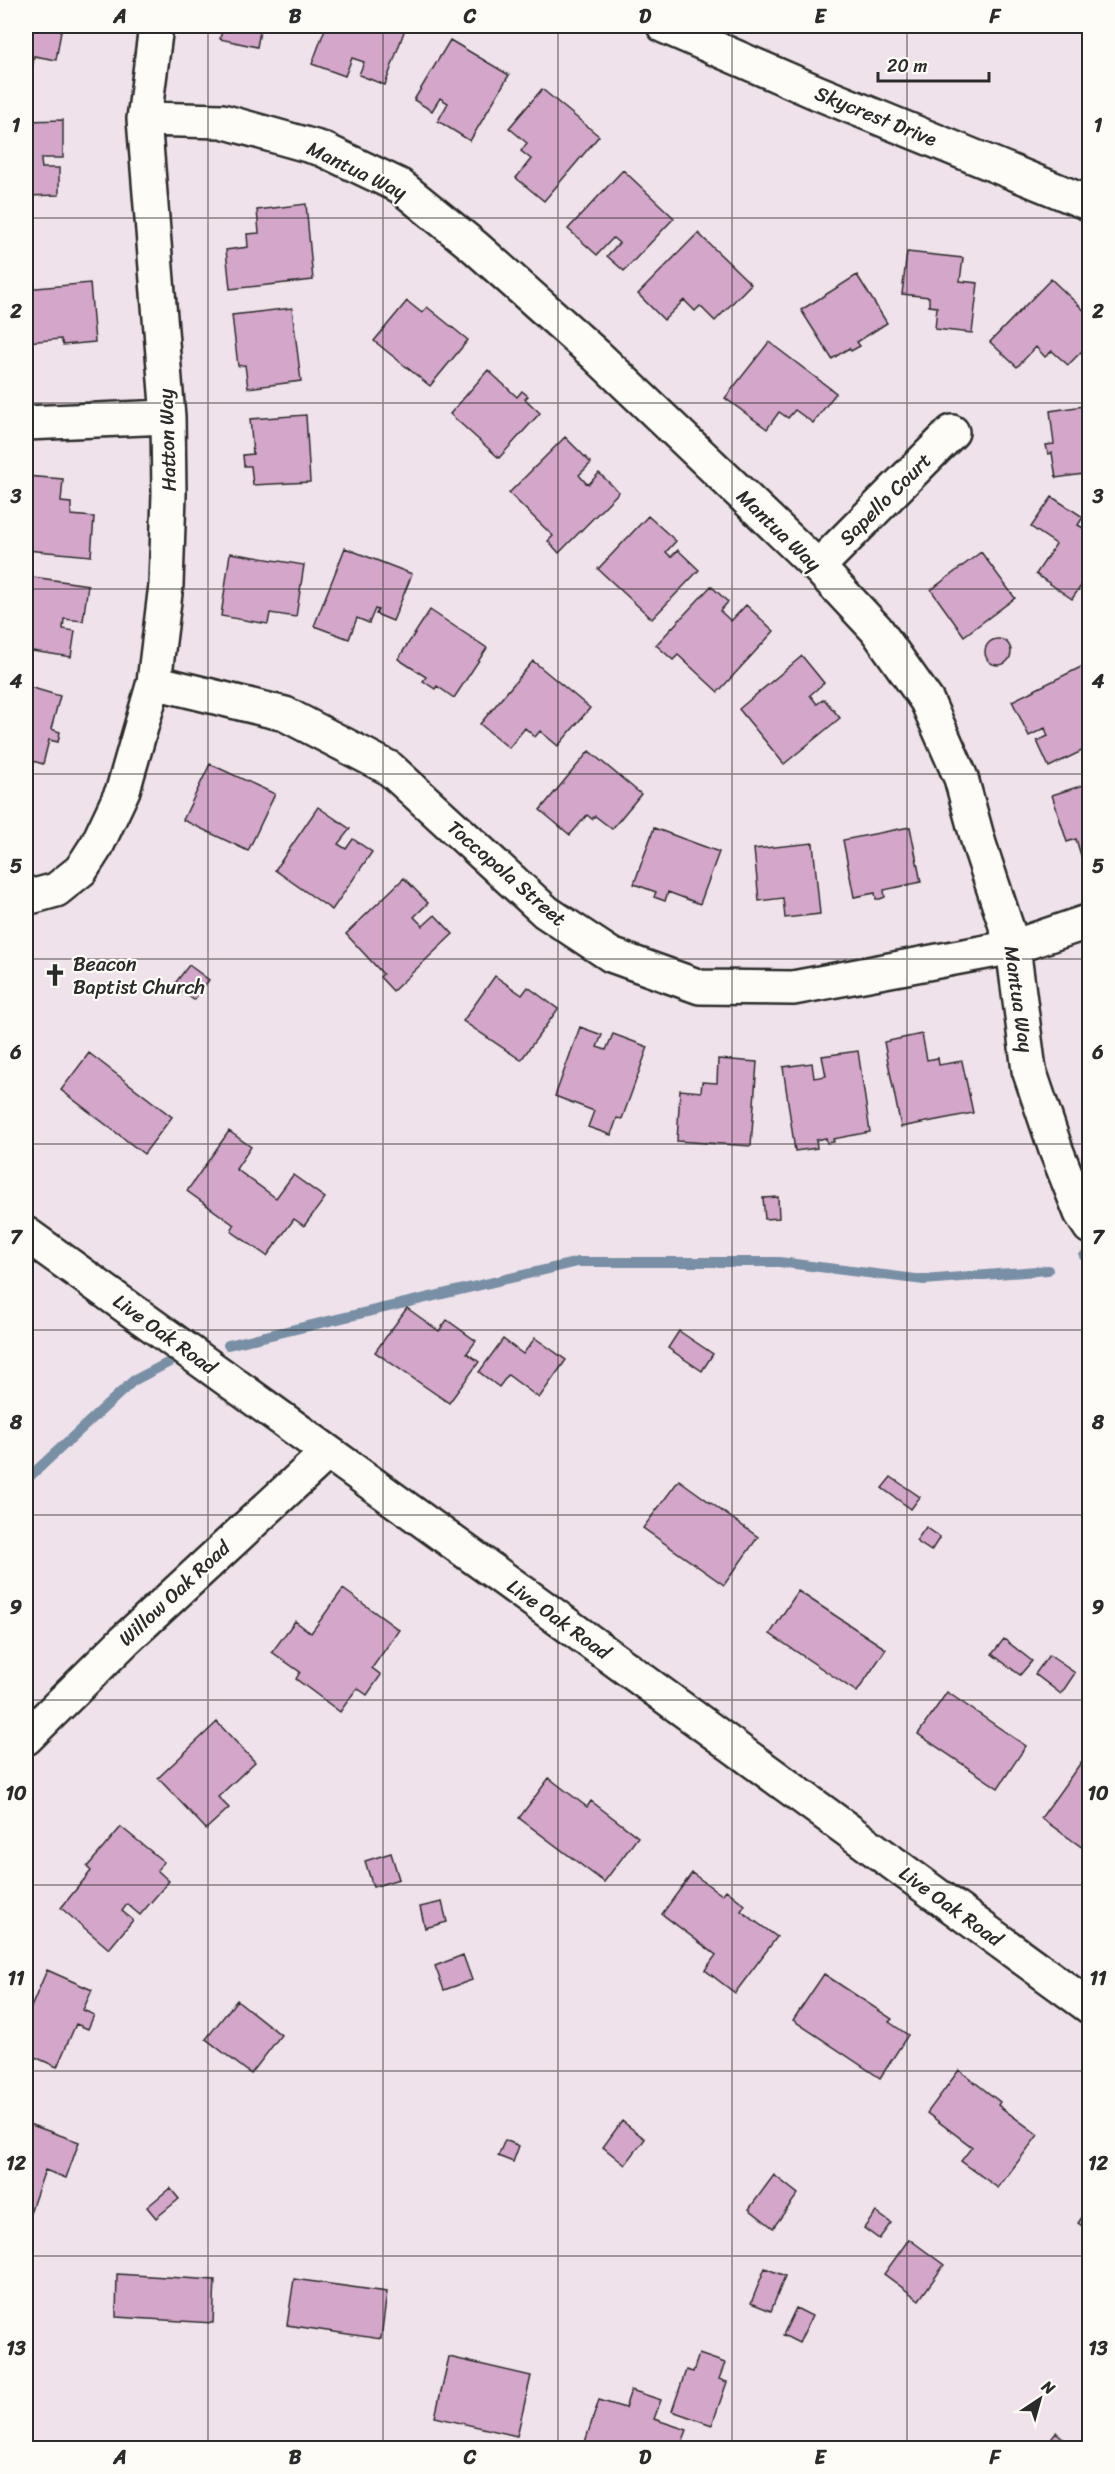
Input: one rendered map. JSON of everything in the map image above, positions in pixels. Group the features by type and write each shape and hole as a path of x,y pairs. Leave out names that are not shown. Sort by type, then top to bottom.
{"street":[{"name":"Hatton Way","path":"26,893 34,896 56,890 81,870 97,846 123,790 154,682 166,585 170,494 168,417 144,119 156,26"},
{"name":"Skycrest Drive","path":"664,26 816,92 1089,204"},
{"name":"Mantua Way","path":"144,119 222,121 322,149 400,186 475,247 596,355 818,567 876,629 927,701 961,778 979,844 1013,947 1029,1070 1056,1150 1081,1214 1089,1227"},
{"path":"26,423 168,417"},
{"name":"Sapello Court","path":"818,567 952,432"},
{"name":"Toccopola Street","path":"154,682 285,714 389,768 546,912 611,955 700,987 793,988 1013,947 1089,921"},
{"name":"Live Oak Road","path":"26,1234 533,1600 1089,2007"},
{"name":"Willow Oak Road","path":"26,1738 125,1640 327,1453"}],"building":[{"path":"26,26 62,26 56,60 34,56 32,69 26,68"},
{"path":"223,26 261,26 257,47 220,39"},
{"path":"326,26 406,26 385,85 359,75 364,62 352,58 345,76 312,64"},
{"path":"450,40 509,75 470,141 438,121 448,103 440,98 432,111 414,100"},
{"path":"542,89 599,136 544,201 516,178 531,159 521,151 527,143 509,128"},
{"path":"63,120 63,158 42,158 41,161 42,168 59,168 59,195 26,196 26,121"},
{"path":"623,170 674,218 624,271 607,256 619,243 613,238 597,255 568,229"},
{"path":"306,204 313,280 230,289 226,250 248,247 247,234 259,233 257,210"},
{"path":"698,233 751,284 715,321 700,306 695,311 684,300 664,320 638,294"},
{"path":"907,252 963,258 960,281 978,283 972,333 935,329 937,307 929,306 929,297 902,294"},
{"path":"857,275 887,323 857,342 860,346 851,351 849,348 832,359 801,310"},
{"path":"1051,279 1090,316 1090,343 1068,365 1052,351 1045,357 1036,347 1017,367 990,342"},
{"path":"90,283 95,342 63,345 61,339 26,342 26,289"},
{"path":"407,301 422,313 427,307 468,340 430,386 374,341"},
{"path":"292,308 301,381 248,388 245,365 238,366 232,315"},
{"path":"769,342 836,393 813,423 795,410 788,418 779,412 767,429 725,398"},
{"path":"488,370 517,397 522,391 528,396 525,399 540,413 499,458 450,414"},
{"path":"1090,405 1090,473 1056,478 1052,453 1048,454 1046,445 1054,444 1050,411"},
{"path":"306,415 310,482 253,485 251,466 244,466 243,455 253,454 250,419"},
{"path":"565,437 591,463 579,475 586,483 589,484 599,473 619,492 559,553 548,541 553,536 509,493"},
{"path":"26,476 63,479 61,502 71,503 71,515 94,517 91,556 26,550"},
{"path":"1052,497 1083,517 1078,525 1090,532 1090,573 1072,599 1036,574 1056,544 1031,527"},
{"path":"648,516 676,541 666,552 671,557 678,550 699,570 652,619 598,569"},
{"path":"345,548 412,574 393,621 376,614 378,610 375,609 369,623 357,618 349,639 314,626"},
{"path":"981,552 1015,598 964,636 931,590"},
{"path":"230,553 304,565 296,617 270,613 268,624 221,616"},
{"path":"26,576 88,585 83,621 64,619 63,629 75,631 71,657 26,650"},
{"path":"711,586 728,602 720,611 731,621 746,605 774,631 718,692 678,655 673,660 656,645"},
{"path":"430,610 487,648 454,698 437,686 435,689 423,681 426,677 398,659"},
{"path":"998,639 1008,642 1011,652 1008,662 998,665 988,662 985,652 988,642"},
{"path":"802,656 824,683 810,695 817,704 824,699 840,718 784,764 739,709"},
{"path":"533,661 590,708 558,746 540,731 535,737 525,728 509,748 480,724"},
{"path":"1089,663 1090,747 1049,767 1037,741 1048,736 1045,728 1029,736 1012,701"},
{"path":"26,686 60,696 51,729 60,732 58,742 49,740 43,764 26,759"},
{"path":"589,751 641,794 612,829 595,816 592,819 587,815 570,835 540,810"},
{"path":"210,764 275,794 248,851 183,820"},
{"path":"1090,783 1090,860 1083,862 1076,839 1067,842 1052,795"},
{"path":"318,807 350,829 338,844 346,849 353,839 372,852 332,910 275,870"},
{"path":"910,827 921,882 884,890 885,897 880,899 876,899 875,893 854,897 843,840"},
{"path":"654,828 719,852 700,904 668,892 665,901 654,897 656,892 634,884"},
{"path":"813,843 820,914 785,918 783,898 759,901 754,849"},
{"path":"404,878 428,903 414,917 423,926 435,915 453,934 393,991 380,977 383,974 346,934"},
{"path":"189,965 209,980 194,1000 173,986"},
{"path":"495,976 522,995 528,987 558,1009 521,1060 463,1021"},
{"path":"580,1027 602,1035 597,1047 606,1050 613,1034 648,1047 622,1119 617,1118 611,1135 588,1127 594,1111 555,1096"},
{"path":"922,1034 927,1060 938,1058 939,1065 962,1061 973,1113 901,1127 884,1042"},
{"path":"858,1051 870,1132 833,1139 834,1142 827,1143 826,1138 816,1140 817,1148 795,1151 783,1067 812,1063 814,1078 826,1076 822,1056"},
{"path":"89,1053 172,1117 144,1154 61,1090"},
{"path":"718,1059 757,1062 751,1146 677,1141 680,1090 701,1092 702,1082 717,1083"},
{"path":"229,1131 251,1147 236,1169 276,1198 293,1175 325,1198 304,1226 294,1219 267,1256 231,1231 234,1225 187,1191"},
{"path":"778,1197 779,1218 765,1219 763,1198"},
{"path":"407,1308 439,1331 447,1320 476,1341 467,1353 479,1362 449,1403 375,1352"},
{"path":"679,1331 713,1354 702,1371 668,1348"},
{"path":"535,1338 566,1360 539,1398 508,1375 499,1387 479,1372 503,1339 523,1354"},
{"path":"891,1477 920,1497 911,1509 882,1488"},
{"path":"679,1480 758,1537 724,1585 643,1528"},
{"path":"926,1527 940,1537 931,1551 916,1541"},
{"path":"343,1589 399,1630 372,1668 381,1675 367,1695 357,1688 340,1712 296,1679 300,1672 272,1652 295,1621 311,1633"},
{"path":"798,1591 886,1649 857,1692 770,1634"},
{"path":"1004,1639 1032,1661 1020,1675 992,1654"},
{"path":"1049,1655 1075,1673 1061,1694 1035,1674"},
{"path":"947,1692 1026,1746 998,1788 918,1734"},
{"path":"217,1722 255,1762 218,1797 229,1808 206,1829 158,1778"},
{"path":"1082,1761 1090,1766 1090,1853 1041,1818"},
{"path":"549,1778 587,1807 591,1801 638,1837 604,1882 519,1818"},
{"path":"121,1827 164,1862 157,1870 169,1881 140,1915 127,1904 122,1911 133,1920 109,1949 61,1908 91,1871 87,1867"},
{"path":"391,1853 399,1879 373,1887 365,1861"},
{"path":"692,1873 722,1895 726,1890 745,1905 741,1911 777,1937 735,1993 705,1970 716,1955 662,1914"},
{"path":"442,1902 447,1922 425,1928 420,1907"},
{"path":"463,1955 472,1980 444,1990 435,1966"},
{"path":"47,1970 92,1990 83,2010 94,2015 88,2029 76,2024 57,2067 26,2053 26,2019"},
{"path":"824,1974 892,2019 889,2022 908,2035 880,2078 793,2020"},
{"path":"237,2000 281,2035 251,2074 206,2039"},
{"path":"959,2070 1000,2102 998,2105 1038,2135 998,2188 961,2161 972,2147 927,2113"},
{"path":"622,2121 645,2139 625,2165 603,2147"},
{"path":"26,2123 79,2142 66,2178 45,2170 26,2224"},
{"path":"505,2140 519,2146 513,2162 498,2156"},
{"path":"774,2175 798,2194 773,2228 749,2209"},
{"path":"170,2188 179,2199 156,2218 147,2207"},
{"path":"1090,2206 1090,2231 1078,2223"},
{"path":"876,2212 891,2223 879,2239 864,2228"},
{"path":"909,2239 944,2265 919,2300 884,2274"},
{"path":"765,2268 785,2276 771,2311 751,2303"},
{"path":"117,2274 215,2280 213,2323 116,2317"},
{"path":"294,2279 387,2292 381,2339 287,2325"},
{"path":"796,2308 812,2316 799,2343 783,2335"},
{"path":"699,2354 725,2363 719,2379 727,2382 712,2425 672,2411 686,2370 693,2372"},
{"path":"449,2357 531,2376 517,2436 435,2417"},
{"path":"631,2390 661,2400 654,2419 687,2430 680,2448 583,2448 599,2400 625,2408"},
{"path":"1056,2432 1067,2442 1062,2448 1044,2447"}],"waterway":[{"path":"1084,1256 1090,1253"},
{"path":"228,1345 578,1262 779,1262 924,1280 1048,1270"},
{"path":"26,1480 133,1381 179,1357"}],"place":[{"name":"Beacon Baptist Church","path":"55,975"}]}
